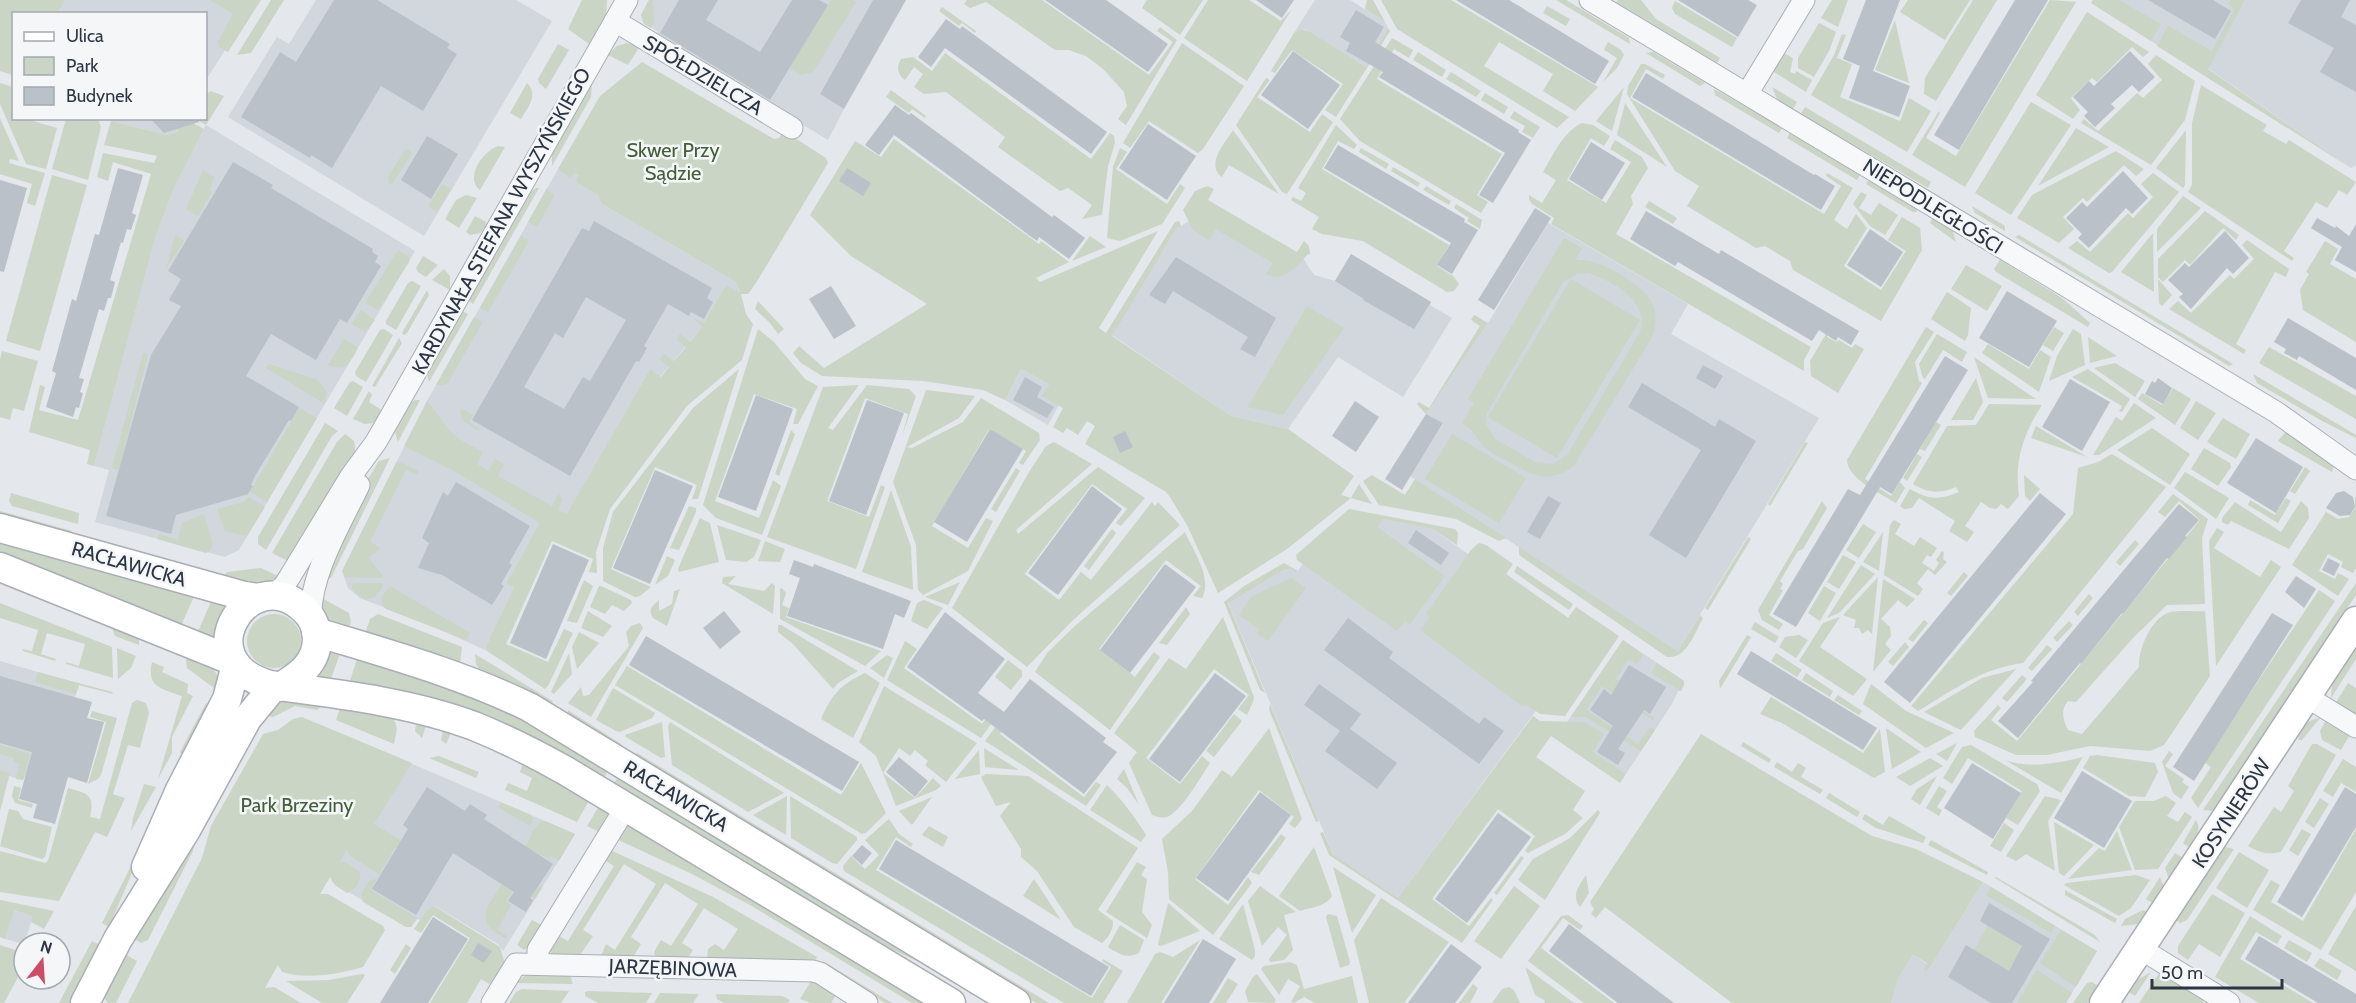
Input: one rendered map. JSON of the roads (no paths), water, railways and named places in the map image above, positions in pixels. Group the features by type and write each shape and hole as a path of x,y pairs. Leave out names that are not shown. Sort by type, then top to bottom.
{"street":[{"name":"KARDYNAŁA STEFANA WYSZYŃSKIEGO","path":"314,625 310,601 376,442 627,0"},
{"name":"NIEPODLEGŁOŚCI","path":"1590,0 2276,412 2356,468"},
{"path":"1748,94 1804,0"},
{"name":"SPÓŁDZIELCZA","path":"615,21 792,128"},
{"name":"NIEPODLEGŁOŚCI","path":"2276,412 2356,450"},
{"name":"KARDYNAŁA STEFANA WYSZYŃSKIEGO","path":"265,597 283,587 290,578 351,476 376,442"},
{"name":"RACŁAWICKA","path":"0,528 244,596 265,597"},
{"path":"0,567 233,662 243,674 256,681 277,686"},
{"path":"85,1003 118,939 186,831 247,719 277,686 303,672 310,663 315,652 314,625 298,604 288,598 265,597 243,607 232,621 228,639 233,662 226,699 180,790 118,939"},
{"name":"KOSYNIERÓW","path":"2104,1003 2356,621"},
{"name":"RACŁAWICKA","path":"314,625 496,691 529,707 1016,1003"},
{"name":"RACŁAWICKA","path":"277,686 409,707 473,726 532,752 951,1003"},
{"path":"2307,697 2356,727"},
{"path":"538,964 538,950 626,807"},
{"path":"2141,949 2229,1003"},
{"name":"JARZĘBINOWA","path":"492,1003 516,964 813,971 820,973 867,1003"}],"park label":[{"name":"Skwer Przy Sądzie","path":"673,162"},
{"name":"Park Brzeziny","path":"297,805"}]}
